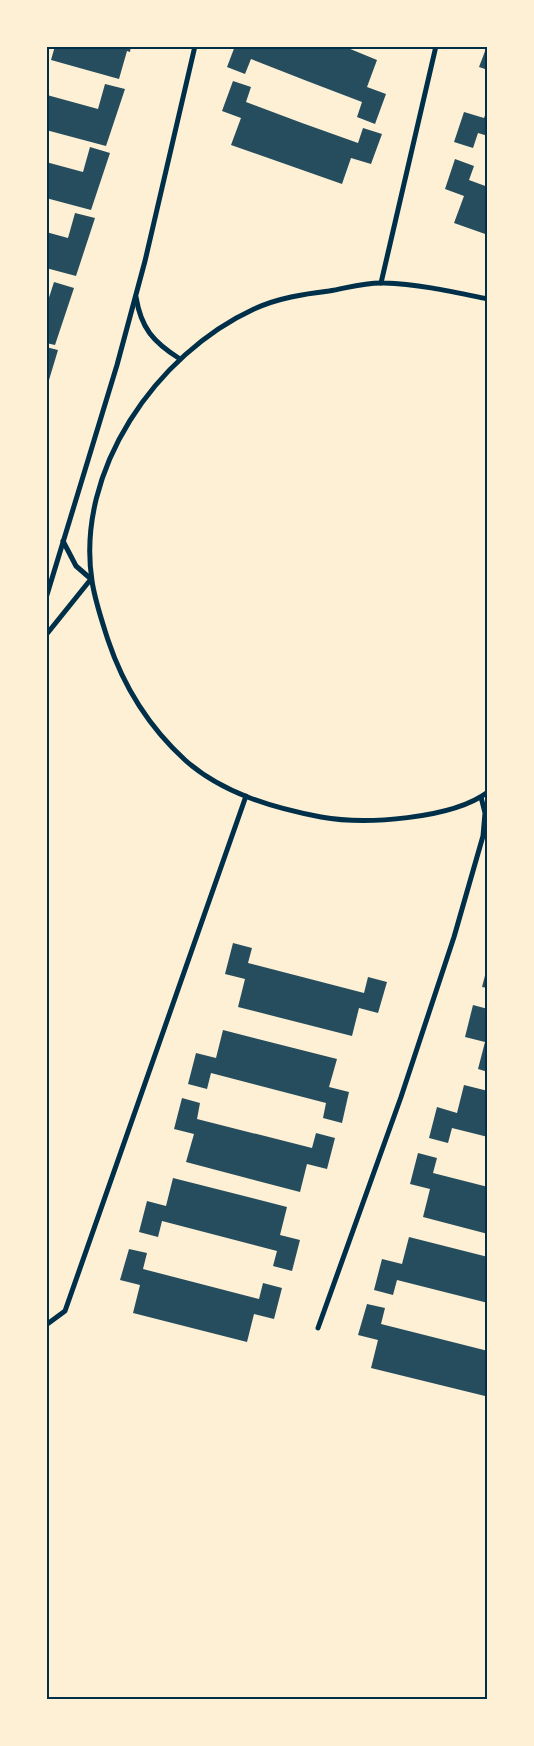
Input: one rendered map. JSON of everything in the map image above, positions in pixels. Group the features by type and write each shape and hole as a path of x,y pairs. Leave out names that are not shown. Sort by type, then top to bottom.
{"street":[{"path":"46,598 114,374 136,294 195,46"},
{"path":"381,283 436,46"},
{"path":"488,300 421,287 381,283 286,298 254,309 226,326 180,359 147,395 114,446 93,522 91,579 118,668 140,706 158,731 186,761 216,781 246,796 275,807 338,820 367,821 431,813 481,797 488,792"},
{"path":"136,294 138,309 150,335 180,359"},
{"path":"63,541 76,566 91,579"},
{"path":"46,634 91,579"},
{"path":"46,1324 65,1311 246,796"},
{"path":"318,1328 395,1115 454,937 483,836 484,813 481,797"}],"building":[{"path":"55,46 131,46 130,52 127,51 119,79 51,60"},
{"path":"235,46 343,46 377,60 367,87 386,94 375,124 357,117 362,102 251,59 245,74 227,67"},
{"path":"488,46 488,70 479,67"},
{"path":"233,81 251,87 246,102 358,143 363,128 382,134 371,164 351,158 342,184 231,145 241,118 222,111"},
{"path":"105,84 125,89 106,146 46,130 47,95 98,109"},
{"path":"488,108 488,136 478,133 473,148 454,142 464,112 484,118"},
{"path":"90,147 110,153 91,210 46,198 46,162 83,172"},
{"path":"455,159 474,166 469,180 488,187 488,235 454,223 464,196 445,189"},
{"path":"75,213 95,218 76,276 46,268 46,232 68,238"},
{"path":"54,282 74,288 55,345 46,343 46,307"},
{"path":"46,347 58,350 49,380 46,379"},
{"path":"233,943 252,948 248,963 364,993 368,977 387,982 378,1013 359,1008 352,1036 238,1007 245,979 225,974"},
{"path":"488,968 488,988 482,987"},
{"path":"473,1005 488,1009 488,1072 478,1069 485,1042 465,1037"},
{"path":"223,1030 337,1059 329,1087 349,1092 342,1123 323,1118 326,1103 211,1073 207,1089 188,1084 196,1053 216,1058"},
{"path":"464,1085 488,1091 488,1137 452,1128 448,1143 429,1138 437,1107 457,1113"},
{"path":"182,1098 200,1103 197,1119 312,1148 316,1133 335,1138 327,1169 307,1164 300,1192 186,1162 194,1134 174,1129"},
{"path":"418,1153 437,1158 433,1173 488,1187 488,1234 423,1217 430,1189 410,1184"},
{"path":"173,1178 287,1207 280,1235 300,1240 292,1271 273,1266 277,1251 162,1221 158,1237 139,1232 147,1201 166,1206"},
{"path":"409,1237 488,1257 488,1303 397,1280 393,1295 374,1290 382,1259 402,1264"},
{"path":"129,1249 147,1253 143,1269 259,1299 263,1283 282,1288 274,1319 254,1314 247,1342 133,1313 140,1285 120,1280"},
{"path":"367,1304 385,1308 381,1324 488,1351 488,1385 485,1396 371,1368 378,1340 358,1335"}]}
